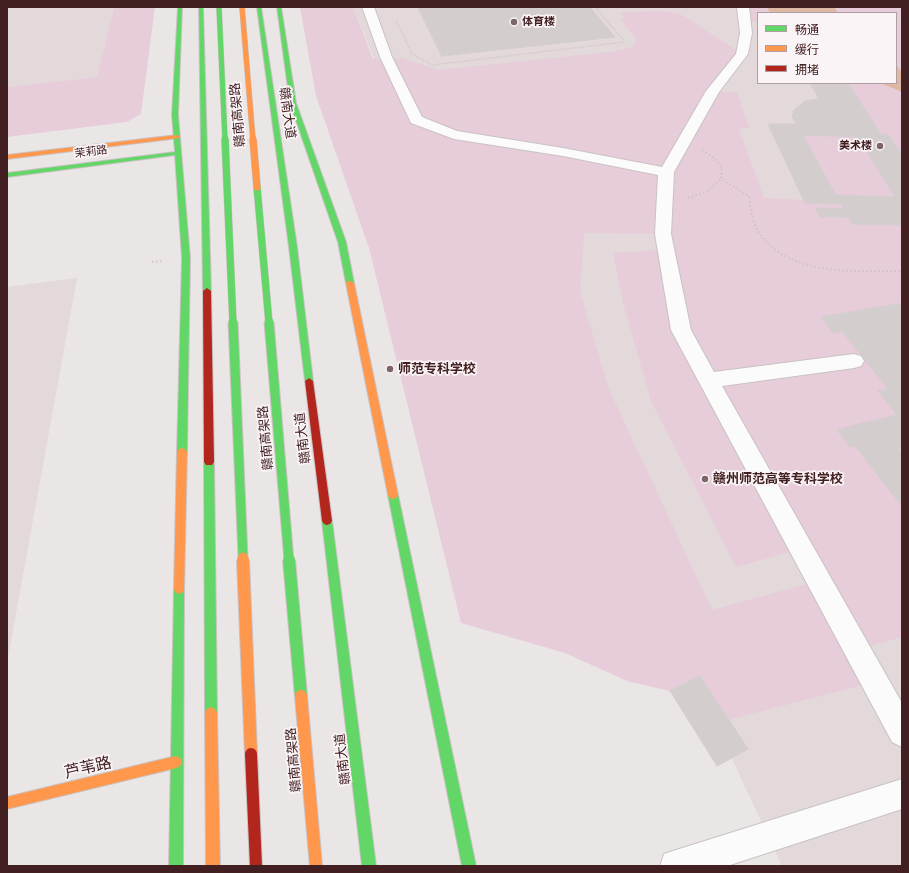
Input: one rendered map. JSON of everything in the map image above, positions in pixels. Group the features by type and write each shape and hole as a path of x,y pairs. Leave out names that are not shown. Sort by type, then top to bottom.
{"main road":[{"path":"176,866 176,762 186,258 175,114 180,7"},
{"path":"201,7 202,113 207,258 213,866"},
{"name":"赣南高架路","path":"219,7 256,866"},
{"name":"赣南高架路","path":"242,7 316,866"},
{"name":"赣南大道","path":"259,7 293,247 369,866"},
{"path":"280,7 293,103 342,242 469,866"},
{"name":"茉莉路","path":"7,157 177,137"},
{"name":"茉莉路","path":"7,175 178,153"},
{"name":"芦苇路","path":"7,803 176,762"}],"street":[{"path":"368,7 386,57 416,120 454,135 563,152 666,172"},
{"path":"743,7 752,33 742,54 713,91 666,172 663,201 665,250 681,330 900,724"},
{"path":"708,380 854,361"},
{"path":"676,866 902,794"}],"path":[{"path":"596,8 609,7"},
{"path":"393,14 412,54 432,65 624,42 596,8"},
{"path":"663,201 692,197 706,192 721,179 722,168 714,158 685,139"},
{"path":"721,179 749,196 751,213 758,232 775,249 795,261 830,270 902,271"}],"shaded area":[{"path":"7,7 114,7 97,77 7,87"},
{"path":"114,7 155,7 141,114 127,122 7,137 7,87 97,77"},
{"name":"赣州师范高等专科学校","path":"300,7 353,7 373,59 402,58 439,70 610,52 632,47 637,40 620,19 626,18 620,12 666,11 682,15 742,54 713,91 737,92 749,128 739,129 764,198 804,200 806,203 842,204 844,209 816,208 820,217 848,217 852,224 902,225 902,304 821,317 833,332 842,331 888,389 878,391 897,415 864,423 855,446 902,506 902,637 856,650 874,682 728,720 700,676 670,691 627,681 565,653 461,623 369,248 316,96","holes":["584,233 663,234 665,250 613,253 623,303 651,401 736,567 801,549 818,581 712,610 608,387 580,291"]},
{"name":"赣州师范高等专科学校","path":"353,7 902,7 902,866 782,866 732,759 717,766 670,691 627,681"},
{"path":"743,7 767,7 770,12 757,12 757,21 745,24"},
{"path":"767,7 834,7 837,12 770,12"},
{"path":"834,7 902,7 902,17 899,18 902,21 902,72 897,66 897,12 837,12"},
{"path":"897,66 902,72 902,92 882,84 897,84"},
{"path":"849,84 882,84 902,92 902,155 889,135 881,134"},
{"path":"803,135 858,137 895,197 836,195"},
{"path":"77,278 7,663 7,287"}],"building":[{"name":"体育楼","path":"418,7 590,7 615,37 442,56"},
{"name":"美术楼","path":"811,84 849,84 881,134 889,135 902,155 902,225 852,224 848,217 820,217 815,208 844,209 842,204 805,203 768,124 796,124 792,116 794,110 805,101 819,99","holes":["803,135 858,137 895,197 836,195"]},
{"path":"899,304 902,308 902,386 888,389 842,331 853,329 840,314"},
{"path":"840,314 853,329 833,333 821,317"},
{"path":"902,386 902,414 897,415 878,391"},
{"path":"902,414 902,447 898,448 889,437 877,440 864,423"},
{"path":"864,423 877,440 850,447 837,430"},
{"path":"889,437 902,452 902,506 855,446"},
{"path":"700,676 748,749 717,766 670,691"}],"traffic: fast":[{"path":"180,7 175,115 186,258 182,452"},
{"path":"201,7 207,291"},
{"path":"219,7 243,557"},
{"path":"259,7 293,247 309,381"},
{"path":"279,7 293,103 342,242 350,283"},
{"path":"7,175 178,153"},
{"path":"257,187 301,696"},
{"path":"209,462 211,713"},
{"path":"393,495 469,866"},
{"path":"327,521 369,866"},
{"path":"176,866 179,589"}],"traffic: slow":[{"path":"242,7 257,187"},
{"path":"7,157 177,137"},
{"path":"350,283 393,495"},
{"path":"179,589 182,452"},
{"path":"243,557 251,754"},
{"path":"301,696 316,866"},
{"path":"211,713 213,866"},
{"path":"7,803 176,762"}],"traffic: jam":[{"path":"207,291 209,462"},
{"path":"309,381 327,521"},
{"path":"251,754 256,866"}],"place":[{"name":"体育楼","path":"514,22"},
{"name":"美术楼","path":"880,146"},
{"name":"师范专科学校","path":"390,369"},
{"name":"赣州师范高等专科学校","path":"705,479"}]}
